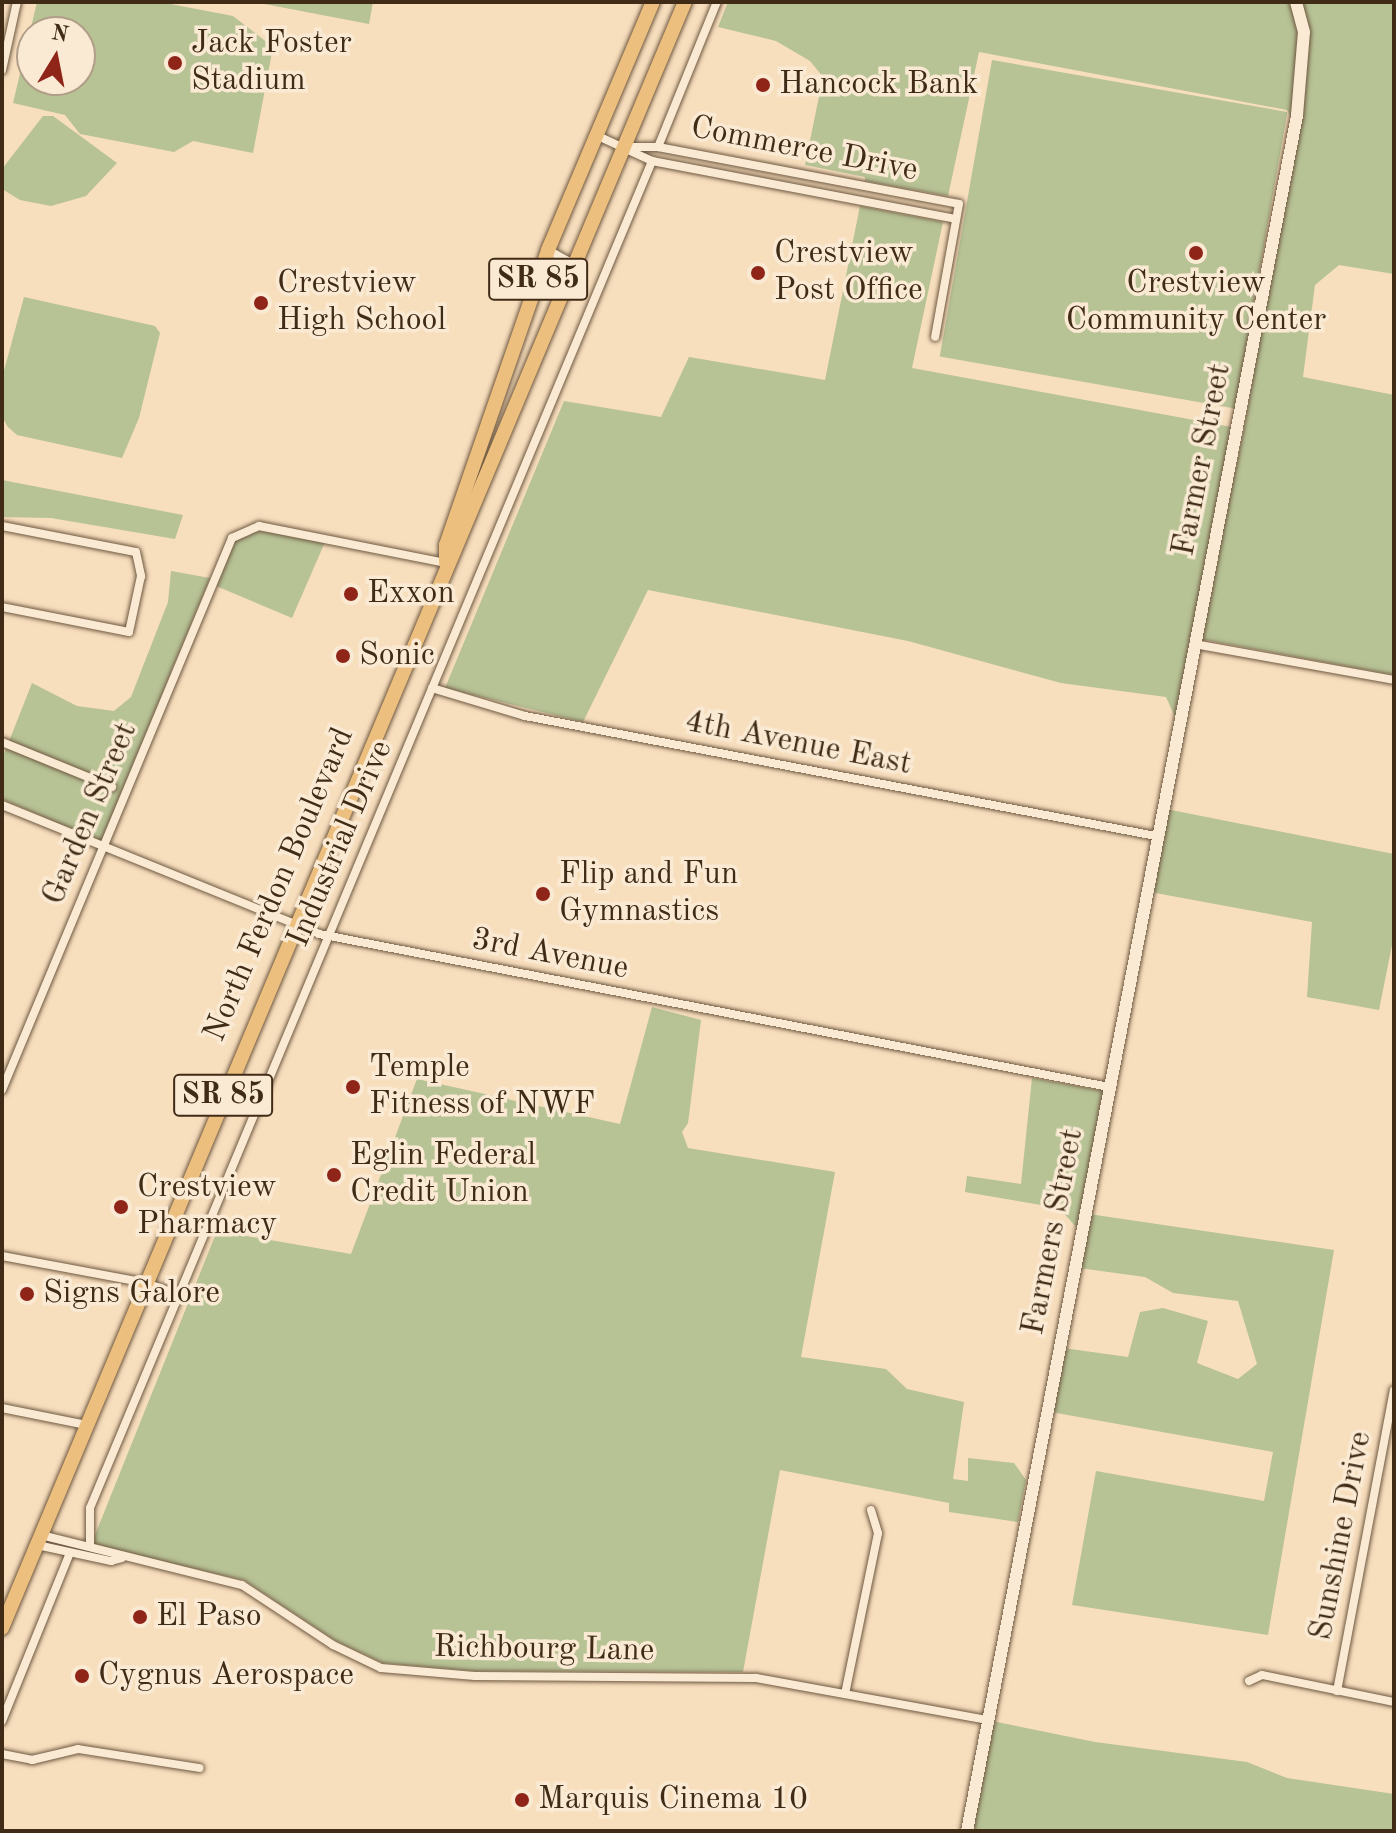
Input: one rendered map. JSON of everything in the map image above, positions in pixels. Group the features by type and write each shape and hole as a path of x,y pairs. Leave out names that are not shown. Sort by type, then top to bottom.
{"main road":[{"name":"North Ferdon Boulevard","path":"446,563 446,545 548,250 653,2"},
{"name":"North Ferdon Boulevard","path":"2,1628 446,563 464,538 680,4"}],"street":[{"path":"2,70 17,2"},
{"path":"658,147 717,2"},
{"name":"Farmer Street","path":"1194,644 1297,115 1304,32 1296,2"},
{"name":"Commerce Drive","path":"598,136 652,161 956,219"},
{"name":"Commerce Drive","path":"624,147 658,147 959,204 935,337"},
{"path":"717,174 720,159"},
{"name":"Industrial Drive","path":"90,1546 90,1508 182,1296 328,936 652,161"},
{"path":"841,197 844,182"},
{"path":"548,250 573,264"},
{"path":"2,526 136,552 141,576 129,632 2,607"},
{"name":"Garden Street","path":"2,1090 224,556 238,532 259,526 446,563"},
{"path":"1194,644 1394,680"},
{"name":"Farmers Street","path":"967,1831 1194,644"},
{"name":"4th Avenue East","path":"432,688 525,716 1156,836"},
{"path":"2,742 112,787"},
{"name":"3rd Avenue","path":"2,805 294,925 328,936 1109,1087"},
{"path":"2,1256 146,1283 182,1296"},
{"name":"Sunshine Drive","path":"1337,1691 1394,1390"},
{"path":"2,1408 86,1425"},
{"path":"845,1694 878,1533 871,1510"},
{"name":"Richbourg Lane","path":"39,1540 90,1546 122,1558 242,1585 333,1645 381,1668 475,1676 731,1676 988,1720"},
{"name":"Richbourg Lane","path":"39,1540 70,1553 111,1561 122,1558"},
{"path":"2,1721 70,1553"},
{"path":"1249,1681 1262,1675 1394,1702"},
{"path":"2,1754 32,1760 78,1749 200,1768"}],"green space":[{"name":"Jack Foster Stadium","path":"37,2 160,2 233,16 273,47 253,153 193,141 174,152 80,134 65,115 13,103 16,90 16,96 96,96 96,16 34,16"},
{"path":"254,2 373,2 369,24"},
{"path":"728,2 1292,2 1300,33 1292,119 1287,110 979,52 948,196 865,181 865,177 805,165 823,77 810,61 776,41 718,27"},
{"path":"1301,2 1394,2 1394,274 1339,265 1315,285 1303,377 1394,395 1394,675 1200,639 1244,429 1289,172"},
{"path":"992,60 1287,112 1235,409 940,356"},
{"path":"43,116 53,116 117,163 86,196 51,206 20,200 2,189 2,169"},
{"path":"860,206 943,222 912,368 1232,427 1175,717 1166,697 1061,683 908,641 648,590 583,722 445,688 564,401 661,417 689,357 825,380"},
{"path":"24,297 155,326 160,333 139,418 122,458 17,435 8,427 2,417 2,378"},
{"path":"2,480 183,515 175,539 51,518 2,517"},
{"path":"259,531 325,542 292,618 216,586 235,541"},
{"path":"171,571 210,578 101,842 2,799 2,759 32,683 77,706 114,711 131,697 168,602"},
{"path":"1166,809 1394,854 1394,935 1379,1010 1307,997 1312,922 1150,892"},
{"path":"652,1007 701,1020 688,1123 682,1132 688,1148 835,1172 801,1357 886,1369 907,1389 964,1402 953,1479 968,1481 968,1458 1014,1463 1026,1480 1018,1522 949,1512 949,1503 780,1470 743,1672 475,1671 383,1663 336,1641 244,1580 91,1545 217,1231 351,1254 417,1079 620,1124"},
{"path":"1032,1078 1103,1091 1077,1228 1059,1208 965,1192 967,1176 1021,1184"},
{"path":"1089,1214 1334,1250 1268,1635 1072,1605 1096,1471 1264,1501 1273,1452 1051,1412 1063,1348 1128,1357 1140,1312 1163,1308 1208,1321 1197,1363 1238,1379 1257,1364 1238,1301 1173,1293 1145,1277 1079,1268"},
{"path":"992,1721 1095,1742 1247,1762 1287,1778 1394,1794 1394,1831 971,1831"}],"place":[{"name":"Jack Foster Stadium","path":"175,63"},
{"name":"Hancock Bank","path":"763,85"},
{"name":"Crestview Community Center","path":"1196,253"},
{"name":"Crestview Post Office","path":"758,273"},
{"name":"Crestview High School","path":"261,303"},
{"name":"Exxon","path":"351,594"},
{"name":"Sonic","path":"343,656"},
{"name":"Flip and Fun Gymnastics","path":"543,894"},
{"name":"Temple Fitness of NWF","path":"353,1087"},
{"name":"Eglin Federal Credit Union","path":"334,1175"},
{"name":"Crestview Pharmacy","path":"121,1207"},
{"name":"Signs Galore","path":"27,1294"},
{"name":"El Paso","path":"140,1617"},
{"name":"Cygnus Aerospace","path":"82,1676"},
{"name":"Marquis Cinema 10","path":"522,1800"}]}
